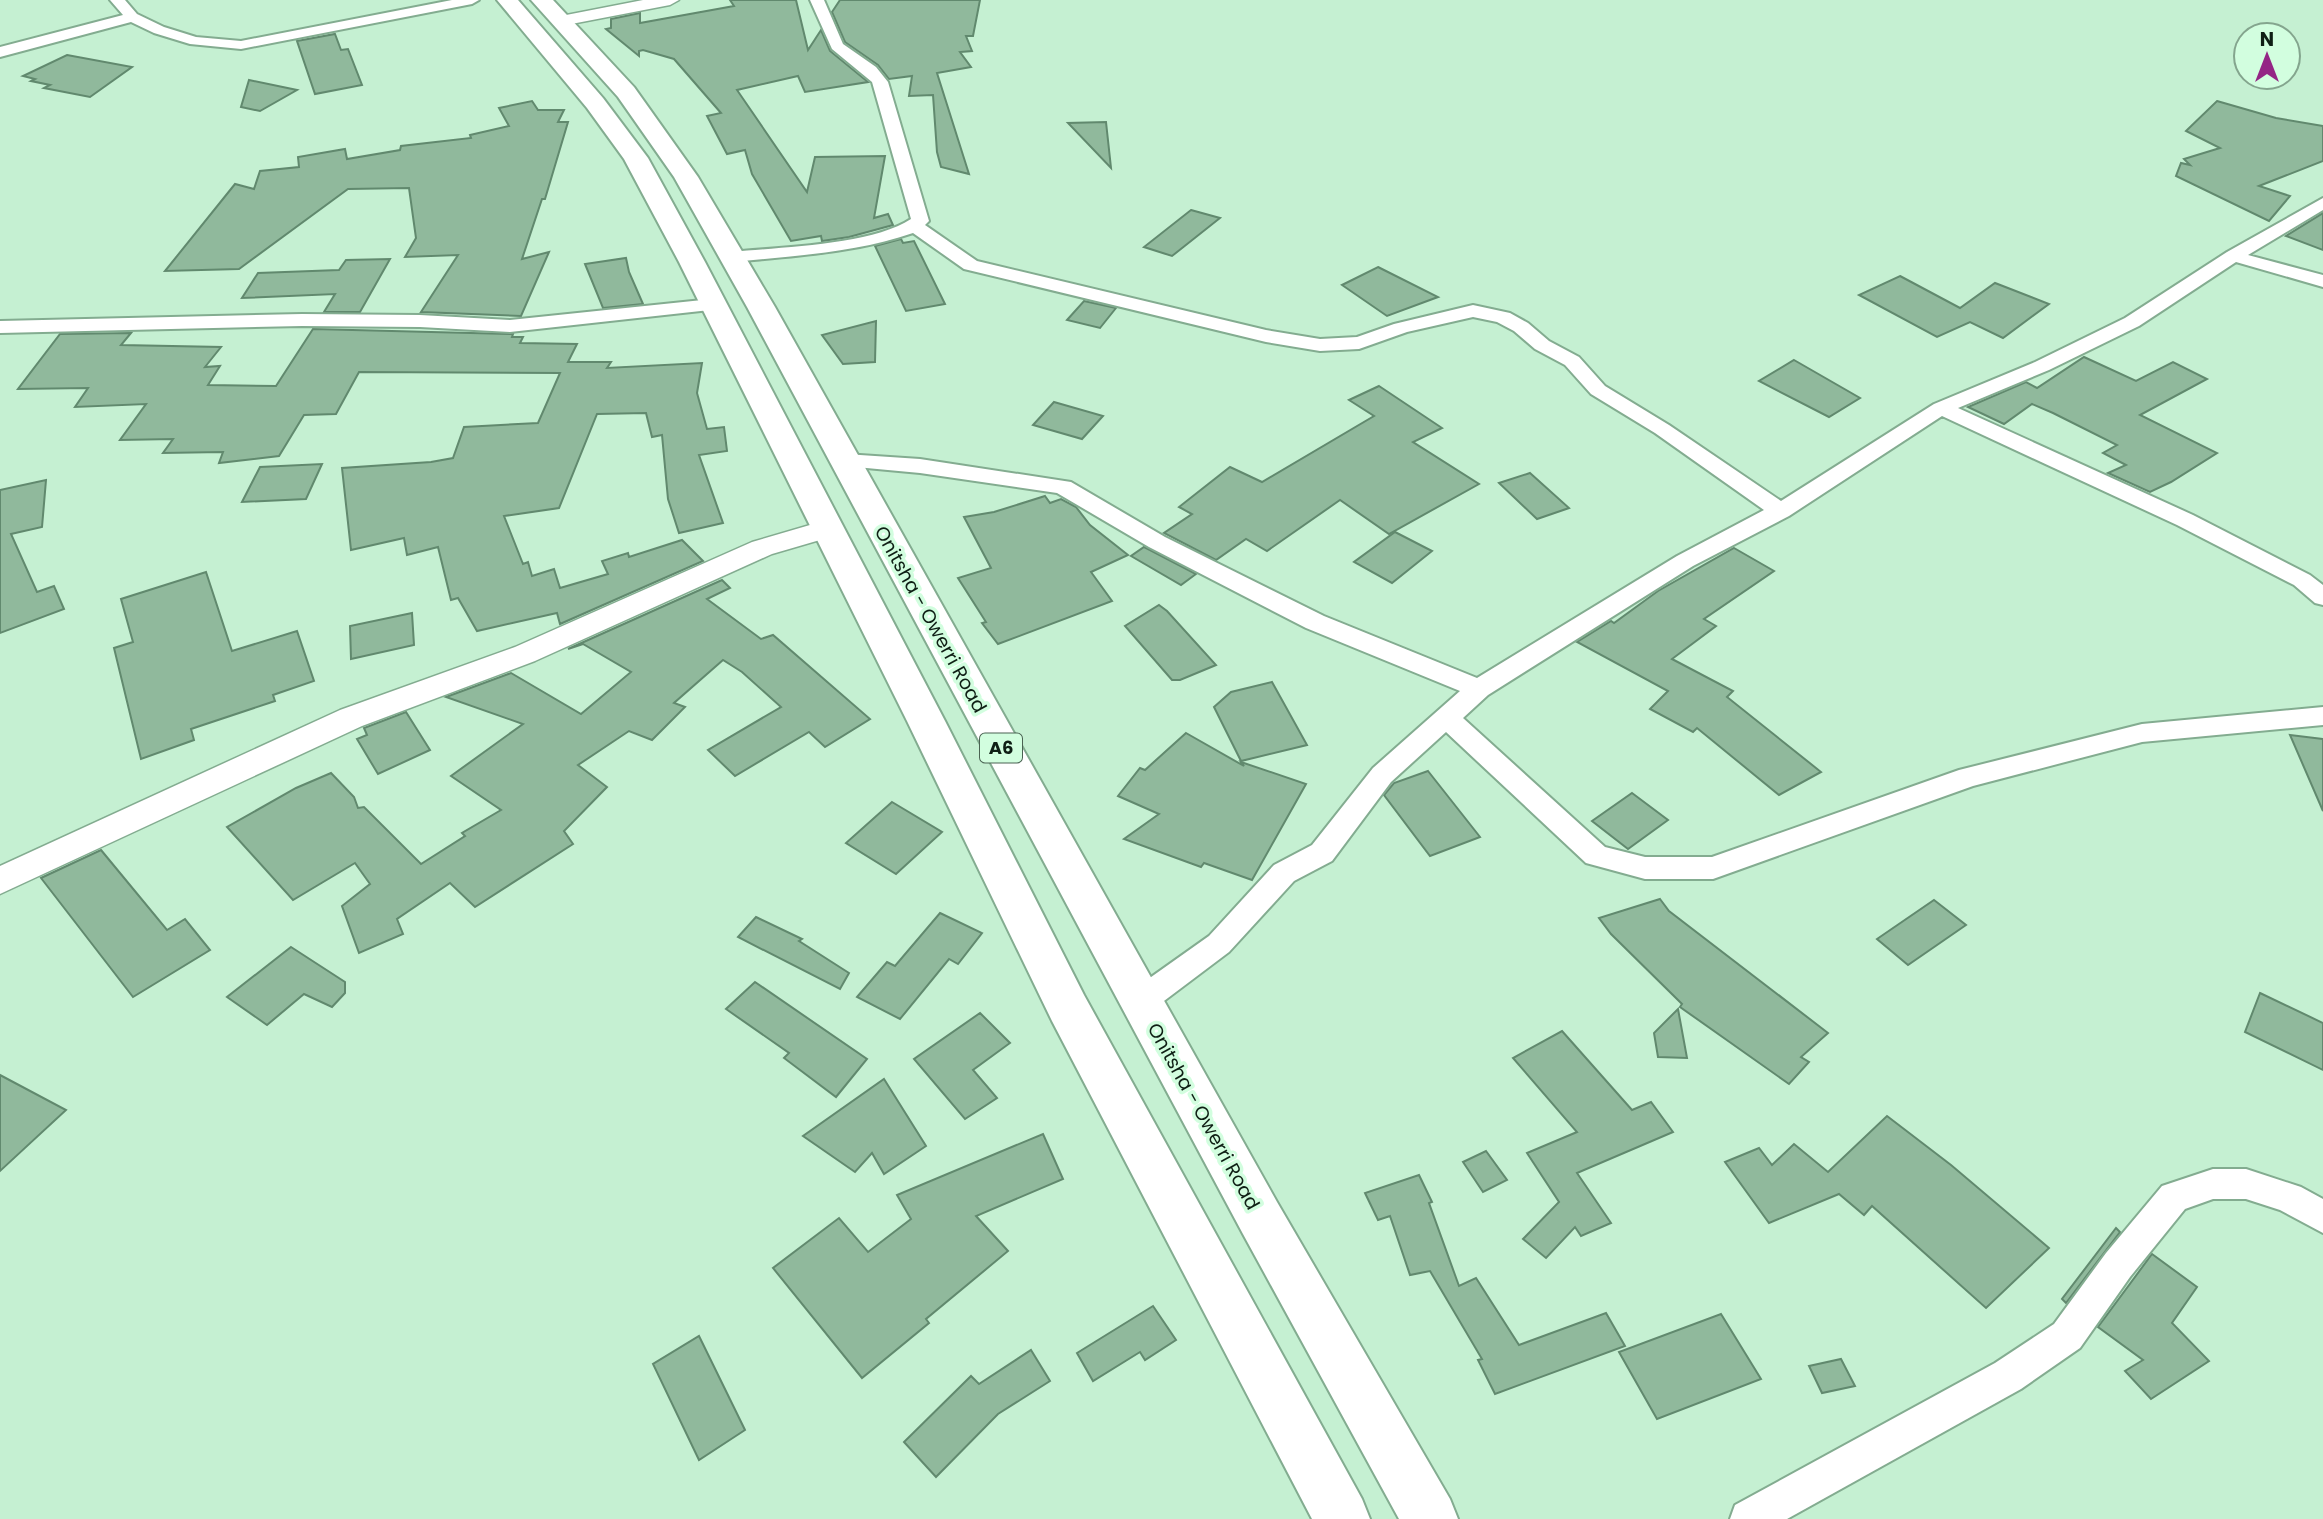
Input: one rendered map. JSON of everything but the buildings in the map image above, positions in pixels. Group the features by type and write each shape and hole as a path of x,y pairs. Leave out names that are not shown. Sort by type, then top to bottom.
{"highway":[{"path":"507,0 595,103 636,158 1069,1008 1342,1519"},
{"name":"Onitsha - Owerri Road","path":"551,10 626,92 686,177 1430,1519"}],"street":[{"path":"117,0 132,17 159,30 195,41 241,44 354,25 472,0"},
{"path":"551,10 670,0"},
{"path":"732,257 871,240 916,227 920,221 880,82 874,71 837,46 829,19 817,0"},
{"path":"0,52 132,17"},
{"path":"1141,1001 1219,944 1284,873 1322,853 1382,775 1479,689 1685,561 1781,511 1941,408 2042,366 2132,322 2233,256 2323,203"},
{"path":"916,227 971,265 1266,336 1320,345 1359,343 1401,328 1473,311 1503,317 1521,327 1542,345 1572,360 1598,390 1662,429 1781,511"},
{"path":"2233,256 2323,281"},
{"path":"0,327 302,320 420,321 510,326 712,305"},
{"path":"1941,408 2185,520 2302,580 2323,597"},
{"path":"845,460 920,466 1063,487 1157,542 1315,622 1479,689"},
{"path":"0,881 351,718 525,654 762,548 827,529"},
{"path":"1447,718 1596,855 1644,868 1713,868 1968,777 2128,736 2323,716"},
{"path":"1749,1519 2008,1376 2067,1336 2118,1265 2174,1197 2213,1184 2246,1184 2289,1198 2323,1217"}]}
